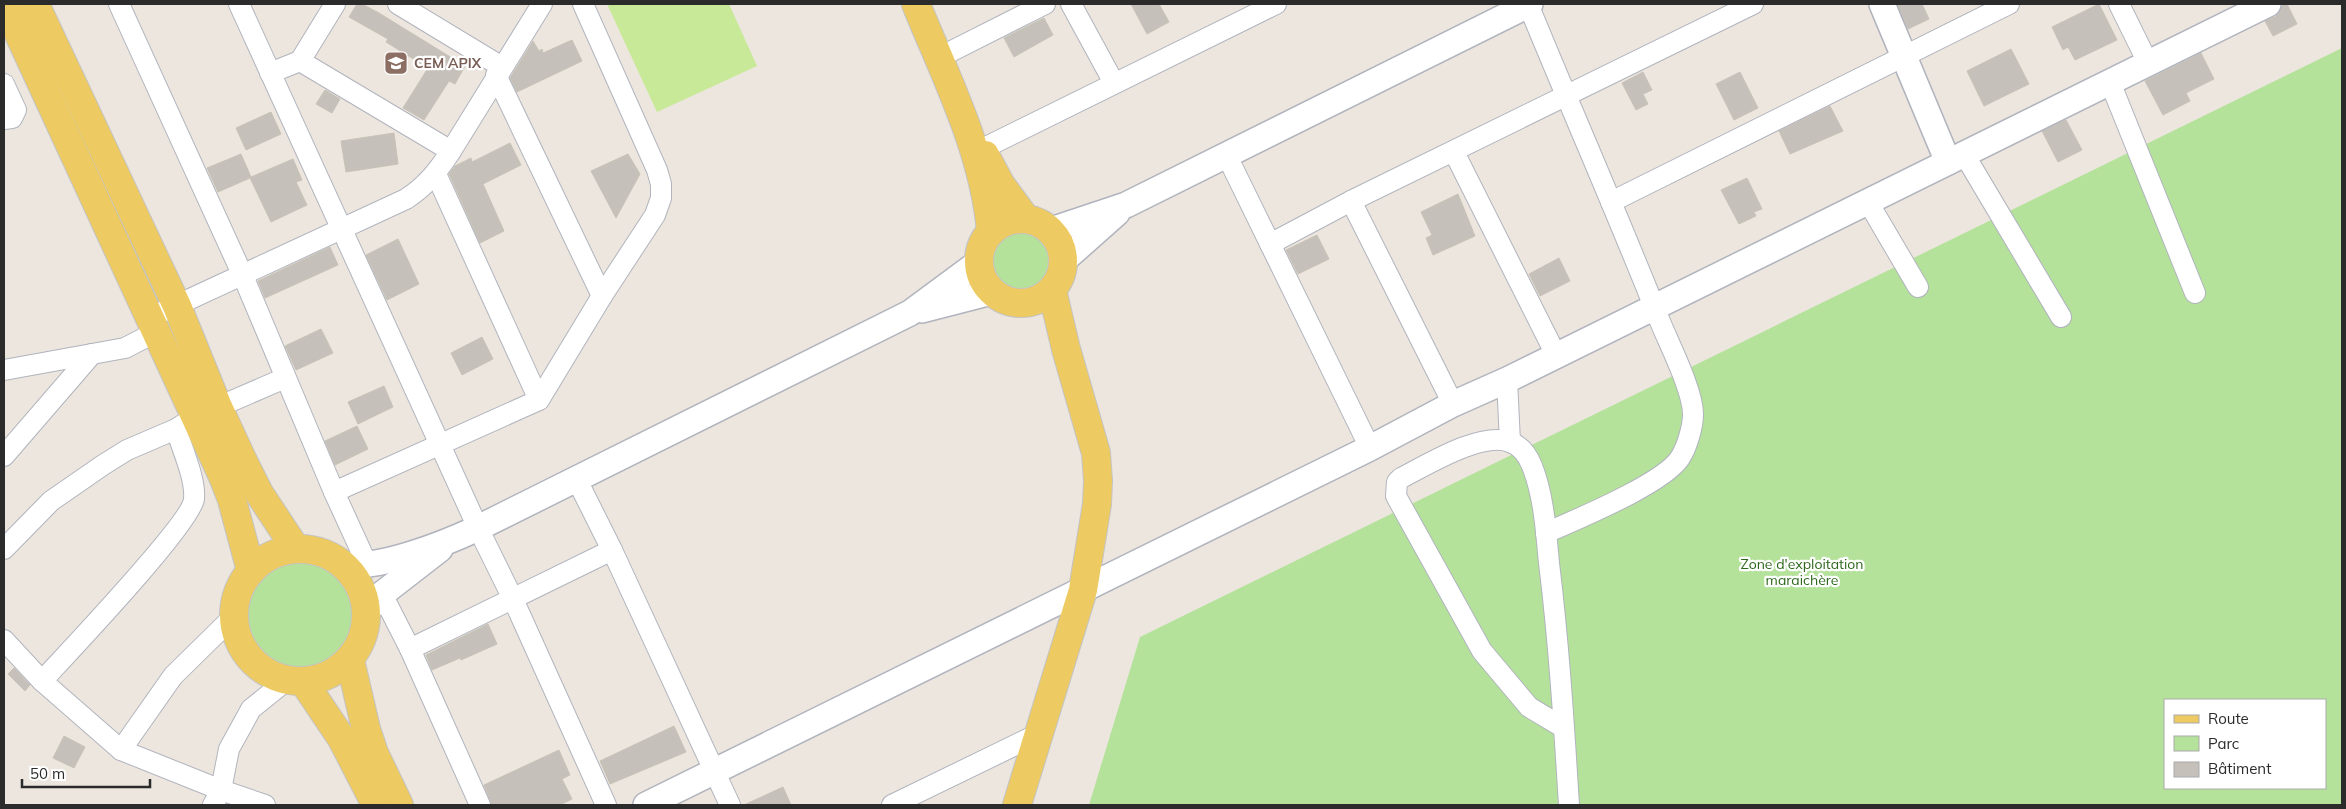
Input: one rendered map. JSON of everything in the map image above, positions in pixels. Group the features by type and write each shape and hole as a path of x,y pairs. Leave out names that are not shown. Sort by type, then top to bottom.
{"main road":[{"path":"5,4 196,417 232,500 251,571"},
{"path":"35,4 177,306 196,417 259,493 296,549"},
{"path":"916,4 976,143 1001,185 1026,219"},
{"path":"976,143 991,232"},
{"path":"1013,219 1039,222 1051,230 1060,244 1064,260 1061,276 1052,290 1039,299 1023,303 1007,300 992,292 983,278 979,262 982,246 991,232 1001,224 1013,219"},
{"path":"1017,805 1082,590 1097,504 1098,481 1091,431 1066,349 1052,290"},
{"path":"1023,303 1066,349"},
{"path":"296,549 322,552 356,565 356,579 364,594 375,603 363,637 350,660 336,671 320,678 295,681 272,675 252,660 238,640 234,616 238,592 251,571 264,559 280,552 296,549"},
{"path":"350,660 366,729 374,753 399,805"},
{"path":"295,681 342,739 376,805"}],"street":[{"path":"121,4 243,276 334,492 356,565 452,540 478,528 910,313 979,262"},
{"path":"239,4 606,805"},
{"path":"270,73 300,61 335,4"},
{"path":"398,4 499,71 602,296"},
{"path":"4,370 125,348 177,306 406,199 421,189 436,174 542,4"},
{"path":"334,492 539,400 602,296 655,215 660,198 661,184 657,170 583,4"},
{"path":"938,58 1045,4"},
{"path":"1071,4 1114,83"},
{"path":"976,143 1114,83 1276,4"},
{"path":"1051,230 1126,205 1529,4 1654,307 1689,394 1694,414 1692,427 1680,458 1670,469 1653,482 1546,533"},
{"path":"1270,244 1351,201 1753,4"},
{"path":"1882,4 1904,56 1956,158 2060,317"},
{"path":"1611,202 2009,4"},
{"path":"2119,4 2148,63"},
{"path":"646,805 1370,448 1453,404 1507,380 2268,4"},
{"path":"300,61 451,151"},
{"path":"2110,82 2195,294"},
{"path":"4,84 16,110 12,118 4,119"},
{"path":"1454,152 1556,355"},
{"path":"1227,156 1370,448"},
{"path":"436,174 539,400"},
{"path":"1351,201 1453,404"},
{"path":"1868,202 1918,287"},
{"path":"1064,260 1126,205"},
{"path":"910,313 992,292"},
{"path":"4,456 92,354"},
{"path":"4,549 51,501 127,450 285,378"},
{"path":"1507,380 1510,442"},
{"path":"42,681 169,539 194,501 196,417"},
{"path":"1564,728 1529,707 1482,651 1396,496 1397,482 1401,478 1470,445 1484,441 1510,442 1522,449 1533,468 1546,533 1564,728 1569,805"},
{"path":"576,478 612,550 730,805"},
{"path":"452,540 375,603 410,650 480,805"},
{"path":"410,650 612,550"},
{"path":"121,750 173,676 234,616"},
{"path":"4,640 42,681 121,750 217,798 265,805"},
{"path":"217,798 229,749 251,709 295,681"},
{"path":"892,805 1038,734"}],"green space":[{"path":"607,4 729,4 757,66 657,112"},
{"name":"Zone d'exploitation maraichère","path":"2342,48 2342,805 1089,805 1140,637"},
{"path":"1015,228 1029,228 1041,233 1050,242 1055,254 1053,274 1046,285 1029,294 1015,294 1003,289 994,280 989,268 989,254 994,242 1003,233"},
{"path":"300,560 321,564 338,576 350,593 354,614 350,635 338,652 321,664 300,668 279,664 262,652 250,635 246,614 250,593 262,576 279,564"}],"building":[{"path":"357,4 362,4 379,13 465,66 455,84 449,81 424,120 403,108 428,68 386,42 388,39 349,17"},
{"path":"1131,4 1159,4 1169,22 1147,34"},
{"path":"1897,4 1922,4 1929,19 1908,29"},
{"path":"2099,4 2117,40 2075,60 2068,47 2063,50 2052,27"},
{"path":"2287,4 2297,24 2273,36 2265,21 2275,17 2280,12 2282,6"},
{"path":"1044,18 1053,35 1014,57 1004,38"},
{"path":"572,40 582,61 517,92 510,78 533,41 539,51 542,49 543,53"},
{"path":"2011,49 2029,84 1984,106 1967,71"},
{"path":"2201,53 2214,79 2186,93 2190,101 2163,115 2145,81"},
{"path":"1643,72 1652,90 1643,94 1648,104 1636,110 1622,83"},
{"path":"1740,72 1758,108 1734,120 1716,84"},
{"path":"325,90 340,99 332,113 316,104"},
{"path":"1830,106 1843,131 1790,154 1779,131"},
{"path":"271,112 281,134 246,150 236,128"},
{"path":"2066,120 2082,150 2058,162 2042,131"},
{"path":"394,133 398,164 346,172 341,141"},
{"path":"510,143 521,165 483,184 504,231 480,243 449,174 455,166 471,158 472,162"},
{"path":"241,154 251,177 293,159 302,180 296,182 307,205 271,222 250,178 218,192 207,168"},
{"path":"628,154 640,174 616,218 591,171"},
{"path":"1747,178 1762,209 1754,212 1756,216 1739,224 1721,190"},
{"path":"1458,194 1475,236 1433,255 1426,238 1432,235 1421,212"},
{"path":"1317,235 1329,259 1298,274 1286,250"},
{"path":"398,239 419,284 387,300 366,255"},
{"path":"330,247 338,265 265,298 258,281"},
{"path":"1559,258 1570,281 1540,296 1529,274"},
{"path":"321,329 333,353 296,370 285,346"},
{"path":"482,337 493,359 462,375 451,353"},
{"path":"384,386 393,407 358,424 348,402"},
{"path":"357,426 368,449 335,465 325,441"},
{"path":"488,624 497,644 432,670 426,655"},
{"path":"14,668 30,685 25,691 8,674"},
{"path":"674,726 686,752 610,784 600,761"},
{"path":"64,736 85,747 74,768 53,758"},
{"path":"559,750 570,775 562,779 572,799 560,805 492,805 484,785"},
{"path":"783,787 791,805 744,805"}],"place":[{"name":"CEM APIX","path":"396,63"}]}
